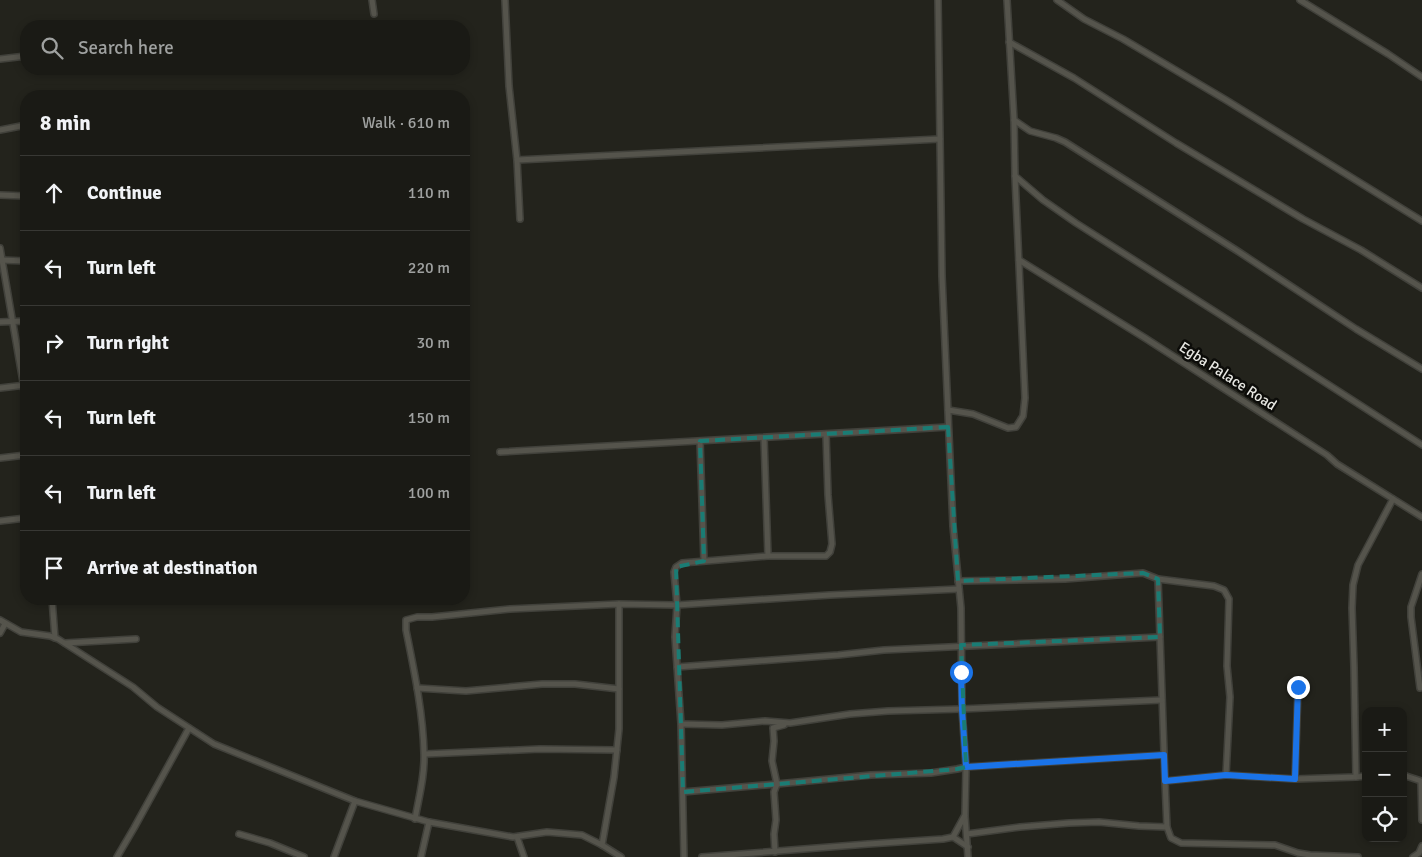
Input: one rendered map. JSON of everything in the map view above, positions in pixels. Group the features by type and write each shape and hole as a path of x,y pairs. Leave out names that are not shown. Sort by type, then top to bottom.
{"street":[{"path":"372,0 374,14"},
{"path":"505,0 509,86 518,160 520,219"},
{"path":"938,0 942,276 953,526 961,608 960,645 968,857"},
{"path":"948,410 973,414 1008,428 1016,427 1023,416 1025,398 1014,120 1007,0"},
{"path":"1057,0 1084,18 1123,38 1226,100 1422,221"},
{"path":"1300,0 1422,77"},
{"path":"1009,42 1074,78 1176,143 1422,288"},
{"path":"0,59 20,57"},
{"path":"1014,120 1030,131 1065,142 1236,250 1356,329 1422,369"},
{"path":"0,130 20,126"},
{"path":"518,160 940,139"},
{"path":"1015,176 1043,200 1076,223 1422,445"},
{"path":"0,195 20,196"},
{"path":"0,248 20,359"},
{"path":"1,260 20,261"},
{"name":"Egba Palace Road","path":"1019,260 1246,402 1327,455 1337,464 1422,516"},
{"path":"0,322 20,321"},
{"path":"0,388 20,386"},
{"path":"500,452 948,428"},
{"path":"684,857 681,724 675,637 674,572 676,567 682,563 768,556 826,556 830,552 832,544 826,434"},
{"path":"764,438 768,556"},
{"path":"700,441 704,561"},
{"path":"0,458 20,456"},
{"path":"1356,777 1353,585 1358,565 1393,498"},
{"path":"0,521 20,519"},
{"path":"958,581 1065,579 1143,573 1158,579 1214,586 1224,590 1229,599 1227,666 1230,697 1226,775"},
{"path":"1420,688 1411,606 1422,574"},
{"path":"1158,579 1167,827 1171,838 1181,843 1275,845 1310,855 1358,857"},
{"path":"415,819 423,776 424,754 417,688 406,630 406,620 417,617 510,608 619,604 676,605 959,589"},
{"path":"602,845 614,777 619,729 619,604"},
{"path":"53,605 56,638"},
{"path":"0,633 3,622 21,632 56,638 133,687 157,706 214,744 355,801 415,819 517,837 547,832 582,835 620,857"},
{"path":"677,667 960,645 1160,637"},
{"path":"64,643 136,639"},
{"path":"417,688 466,691 542,684 575,684 619,689"},
{"path":"1295,779 1298,687"},
{"path":"681,724 722,725 765,721 790,723 850,714 888,711 1162,700"},
{"path":"774,852 776,820 774,792 777,784 772,761 774,728 779,725 825,719 875,715"},
{"path":"117,857 189,728"},
{"path":"424,754 540,749 616,750"},
{"path":"683,792 871,774 931,773 966,767 1164,755"},
{"path":"1165,781 1226,775 1295,779 1362,776"},
{"path":"1407,776 1421,781 1422,820"},
{"path":"334,857 355,801"},
{"path":"953,838 965,815"},
{"path":"422,857 429,822"},
{"path":"967,834 1069,823 1099,822 1167,827"},
{"path":"239,834 270,843 304,857"},
{"path":"517,837 524,857"},
{"path":"702,857 740,856 953,838 968,848"},
{"path":"1413,857 1419,853 1422,846"}],"highlighted area":[{"path":"948,427 958,581 1143,573 1158,579 1160,637 961,645 966,767 683,792 676,567 704,561 700,441"}],"route":[{"path":"961,672 966,767 1164,755 1165,781 1226,775 1295,779 1298,687"}]}
